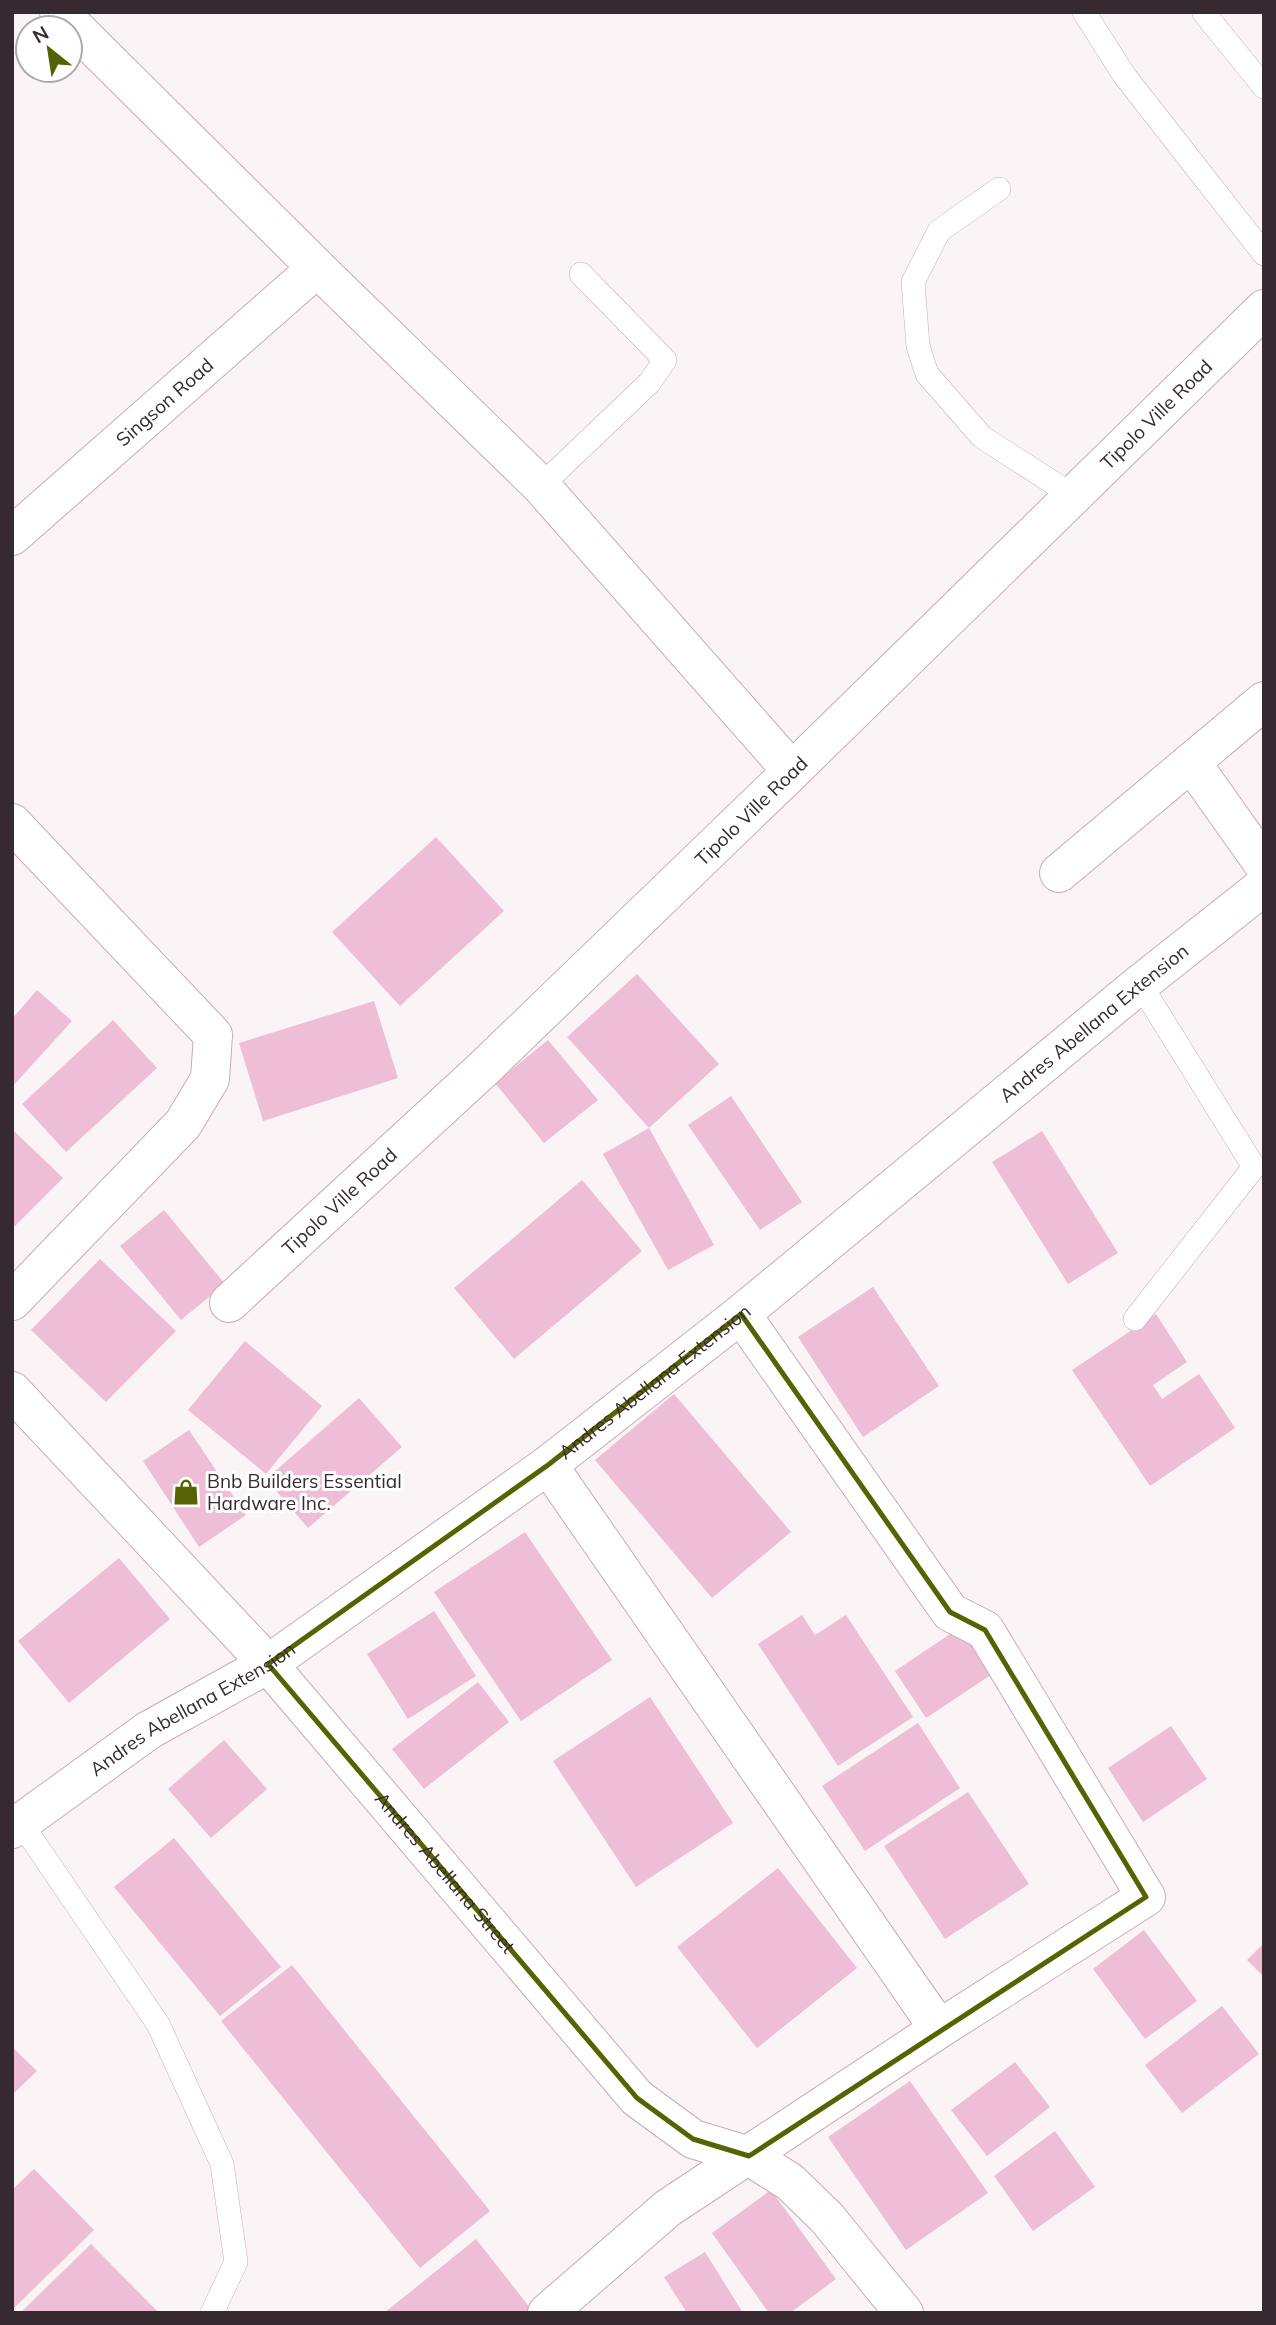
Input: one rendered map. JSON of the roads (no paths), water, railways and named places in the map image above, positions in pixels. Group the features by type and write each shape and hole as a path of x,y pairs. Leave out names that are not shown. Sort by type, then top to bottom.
{"street":[{"path":"59,12 541,486 792,771"},
{"name":"Singson Road","path":"12,536 317,268"},
{"name":"Tipolo Ville Road","path":"229,1303 482,1070 1264,309"},
{"path":"1059,873 1264,701"},
{"path":"1191,762 1264,865"},
{"path":"12,823 213,1035 210,1080 183,1124 12,1301"},
{"name":"Andres Abellana Extension","path":"16,1826 149,1730 268,1664 548,1465 741,1314 1140,984 1264,886"},
{"path":"547,2313 668,2208 939,2029 1146,1897 985,1630 950,1612 741,1314"},
{"name":"Andres Abellana Street","path":"12,1391 268,1664 637,2098 693,2139 749,2156 790,2182 827,2218 904,2313"},
{"path":"548,1465 939,2029"}],"lane":[{"path":"1084,12 1124,75 1264,254"},
{"path":"1204,13 1264,87"},
{"path":"999,189 939,231 913,282 918,346 927,374 982,437 1072,495"},
{"path":"541,486 650,382 665,360 581,274"},
{"path":"1135,1319 1254,1167 1140,984"},
{"path":"16,1826 159,2024 222,2164 236,2262 212,2313"}],"place":[{"name":"Bnb Builders Essential Hardware Inc.","path":"186,1492"}]}
